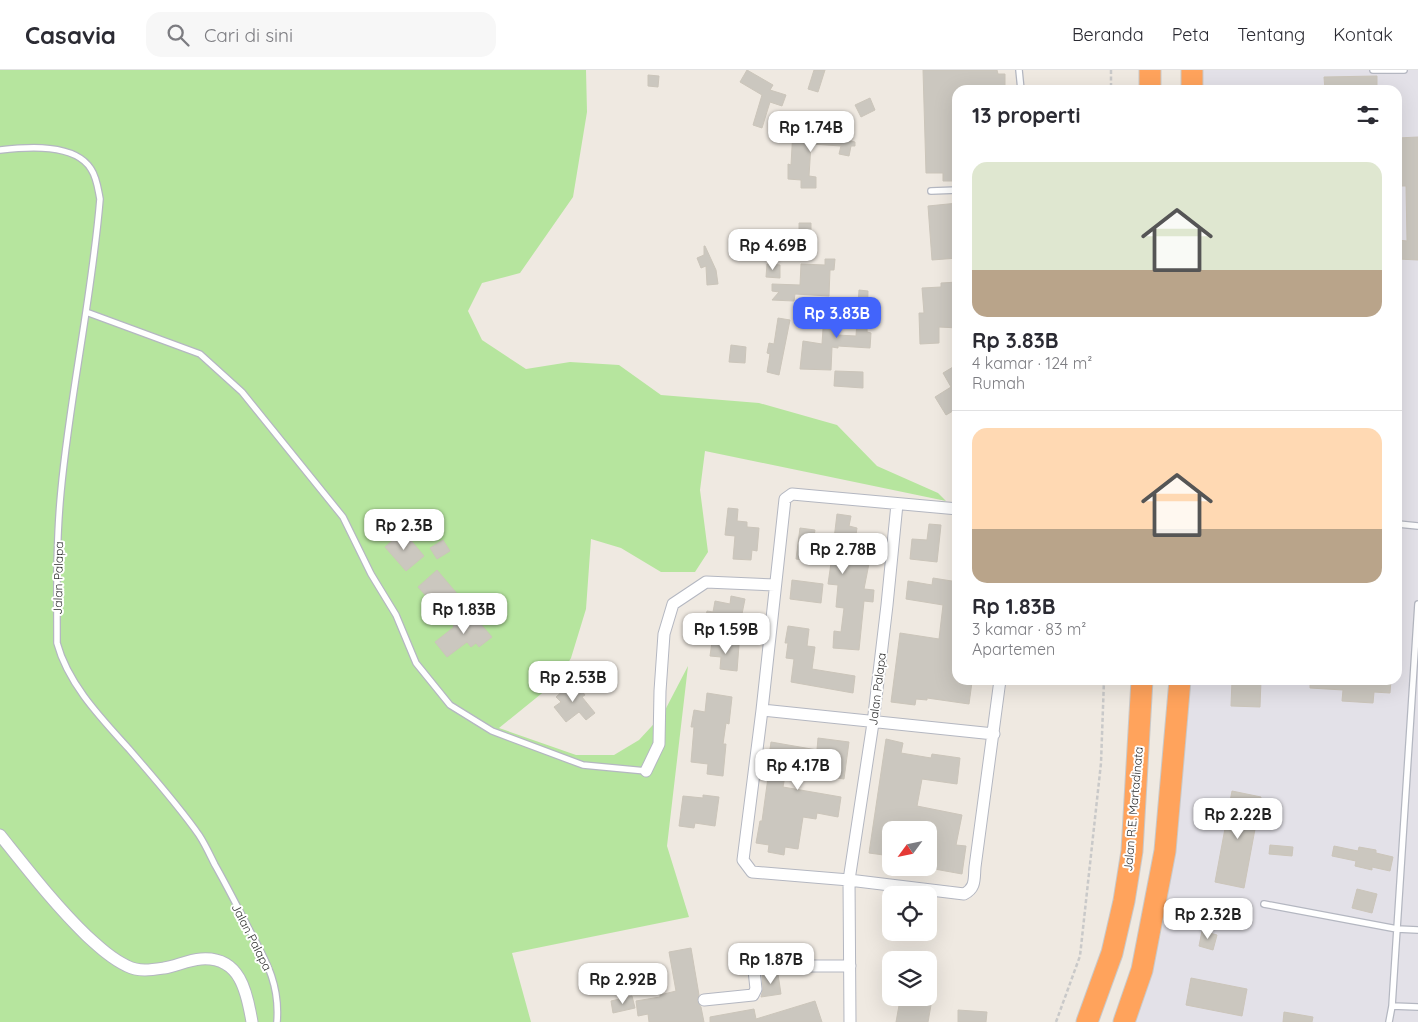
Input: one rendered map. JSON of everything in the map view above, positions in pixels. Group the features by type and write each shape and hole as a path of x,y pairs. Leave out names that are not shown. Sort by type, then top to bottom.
{"highway":[{"path":"1150,70 1150,85"},
{"path":"1192,70 1192,85"},
{"name":"Jalan R.E. Martadinata","path":"1087,1022 1112,954 1124,901 1132,851 1142,685"},
{"path":"1124,1022 1142,970 1166,851 1180,685"}],"street":[{"path":"952,509 792,494 785,499 762,710 743,860 752,872 849,880 964,894 970,891 974,885 999,685"},
{"name":"Jalan Palapa","path":"850,1022 849,880 873,723 897,504"},
{"path":"646,771 659,744 664,634 673,604 706,582 775,585"},
{"path":"762,710 873,723 994,734"},
{"path":"0,835 31,875 70,919 114,958 127,966 138,970 150,971 203,959 223,962 236,974 245,987 252,1022"},
{"path":"704,1000 753,995 756,989 754,970 762,966 850,966"}],"lane":[{"path":"1019,70 1020,85"},
{"path":"1373,70 1404,70"},
{"name":"Jalan Palapa","path":"0,150 22,148 62,151 77,156 92,170 98,185 100,199 61,491 56,567 57,643 60,654 82,693 106,724 158,783 199,836 272,976 278,1002 277,1022"},
{"path":"931,191 952,190"},
{"path":"86,312 200,354 242,392 343,517 371,574 396,615 416,663 450,705 492,731 583,765 646,771"},
{"path":"1402,524 1418,526"},
{"path":"1389,1022 1392,1006 1418,604"},
{"path":"1264,904 1397,929 1418,930"},
{"path":"1392,1006 1418,1008"}],"path":[{"path":"1111,70 1111,85"},
{"path":"1056,1022 1080,956 1101,764 1104,685"}],"shaded area":[{"path":"1196,70 1418,70 1418,1022 1135,1022 1144,999 1161,935 1178,835 1189,685 1402,685 1402,85 1196,85"}],"green space":[{"path":"0,70 586,70 587,112 573,197 520,273 482,283 468,311 482,340 526,369 570,362 619,365 661,395 759,403 837,425 877,466 938,493 946,501 705,451 700,490 708,552 695,572 661,572 621,548 591,539 586,609 571,658 557,681 499,728 576,755 614,755 639,740 663,714 688,666 667,846 689,917 512,953 531,1022 0,1022"}],"building":[{"path":"747,70 773,85 770,90 786,95 782,106 770,102 762,128 753,125 762,95 740,82"},
{"path":"814,70 825,70 818,92 808,89"},
{"path":"923,70 997,70 998,74 1005,74 1005,85 952,85 952,181 943,181 943,173 926,173"},
{"path":"648,75 659,76 658,87 648,86"},
{"path":"1377,76 1377,85 1325,85 1324,77"},
{"path":"870,98 875,110 861,117 855,105"},
{"path":"801,128 824,129 824,134 855,142 855,146 851,146 849,156 839,154 841,146 811,144 809,176 816,177 816,188 801,188 801,180 788,179 788,164 791,165 793,129 801,130"},
{"path":"1418,137 1418,260 1402,259 1402,240 1407,241 1406,186 1402,186 1402,138"},
{"path":"952,204 952,258 932,260 928,206"},
{"path":"799,223 811,223 811,237 799,237"},
{"path":"704,246 716,270 718,284 707,285 706,266 701,268 697,258 704,255"},
{"path":"825,259 835,259 834,270 830,270 829,296 795,294 794,301 772,300 779,292 772,291 772,284 800,285 801,264 825,265"},
{"path":"767,264 780,265 780,278 766,277"},
{"path":"952,282 952,328 939,327 939,343 920,344 919,313 924,313 922,288 941,287 941,283"},
{"path":"859,290 868,291 867,332 871,333 870,348 832,347 831,370 800,369 803,341 822,344 823,329 826,329 826,314 837,314 837,335 856,336"},
{"path":"778,318 790,320 779,375 767,372 770,354 767,353 769,343 774,344"},
{"path":"731,345 746,347 745,363 729,362"},
{"path":"952,368 952,412 946,415 935,397 951,387 943,373"},
{"path":"835,371 863,372 863,388 834,386"},
{"path":"728,508 738,509 737,521 747,522 747,527 759,528 757,551 752,550 751,560 733,559 735,536 725,535"},
{"path":"837,514 851,516 849,526 857,528 855,541 873,543 864,589 874,590 873,602 864,601 859,650 833,648 834,631 841,632 844,608 836,607 838,585 828,584 831,563 796,559 800,528 815,530 814,536 834,539"},
{"path":"929,524 941,525 937,562 910,559 912,539 927,540"},
{"path":"403,531 424,556 406,571 385,547"},
{"path":"443,540 450,551 437,559 430,548"},
{"path":"437,570 459,596 448,606 445,602 438,609 418,587"},
{"path":"933,578 952,581 952,685 972,685 969,704 927,698 927,700 916,699 915,705 891,702 900,633 939,639 943,605 906,599 908,581 932,585"},
{"path":"792,580 823,584 821,603 790,599"},
{"path":"731,596 745,599 740,624 717,619 715,629 704,626 707,611 713,612 715,601 730,604"},
{"path":"470,612 492,637 479,647 476,643 471,647 467,642 447,657 435,642"},
{"path":"788,626 809,629 807,646 815,647 812,669 855,676 853,693 791,682 794,659 786,658 788,643 785,643"},
{"path":"712,642 739,645 737,671 720,669 721,657 710,656"},
{"path":"574,681 585,695 582,697 595,713 586,720 579,712 566,722 554,707 561,702 556,697"},
{"path":"1232,685 1261,685 1260,707 1231,706"},
{"path":"1310,685 1391,685 1390,693 1374,692 1373,703 1342,701 1343,690 1310,688"},
{"path":"707,693 732,697 729,724 726,723 723,744 726,744 723,776 707,774 708,764 691,762 694,727 691,727 694,710 705,712"},
{"path":"818,738 849,742 844,779 786,770 783,787 841,797 838,817 817,813 816,819 803,817 798,849 785,847 784,855 768,852 769,845 756,843 760,821 762,821 771,742 817,750"},
{"path":"886,739 903,743 901,753 931,758 932,754 960,758 957,784 922,779 917,806 962,815 956,845 966,846 962,874 938,870 938,821 882,821 882,855 869,853"},
{"path":"1232,791 1261,797 1244,888 1215,882"},
{"path":"703,795 719,797 715,826 695,823 694,828 679,826 683,796 703,798"},
{"path":"1270,845 1293,847 1292,856 1269,854"},
{"path":"1334,846 1358,851 1359,847 1376,850 1376,853 1393,857 1390,871 1372,867 1372,870 1355,866 1356,861 1332,856"},
{"path":"1357,889 1377,894 1372,913 1352,908"},
{"path":"1202,931 1217,935 1213,950 1199,946"},
{"path":"691,948 699,995 697,1001 701,1007 704,1022 649,1022 648,1014 638,1016 636,1001 660,997 660,995 676,991 669,952"},
{"path":"762,974 778,974 781,994 761,997 763,989"},
{"path":"1191,978 1247,989 1242,1016 1186,1005"},
{"path":"632,996 635,1008 613,1013 611,1001"},
{"path":"815,1001 822,1022 710,1022 710,1017 754,1009 756,1019"},
{"path":"899,1006 931,1006 928,1022 896,1022"},
{"path":"958,1010 987,1012 986,1022 958,1022"},
{"path":"1284,1012 1313,1017 1312,1022 1283,1022"}]}
